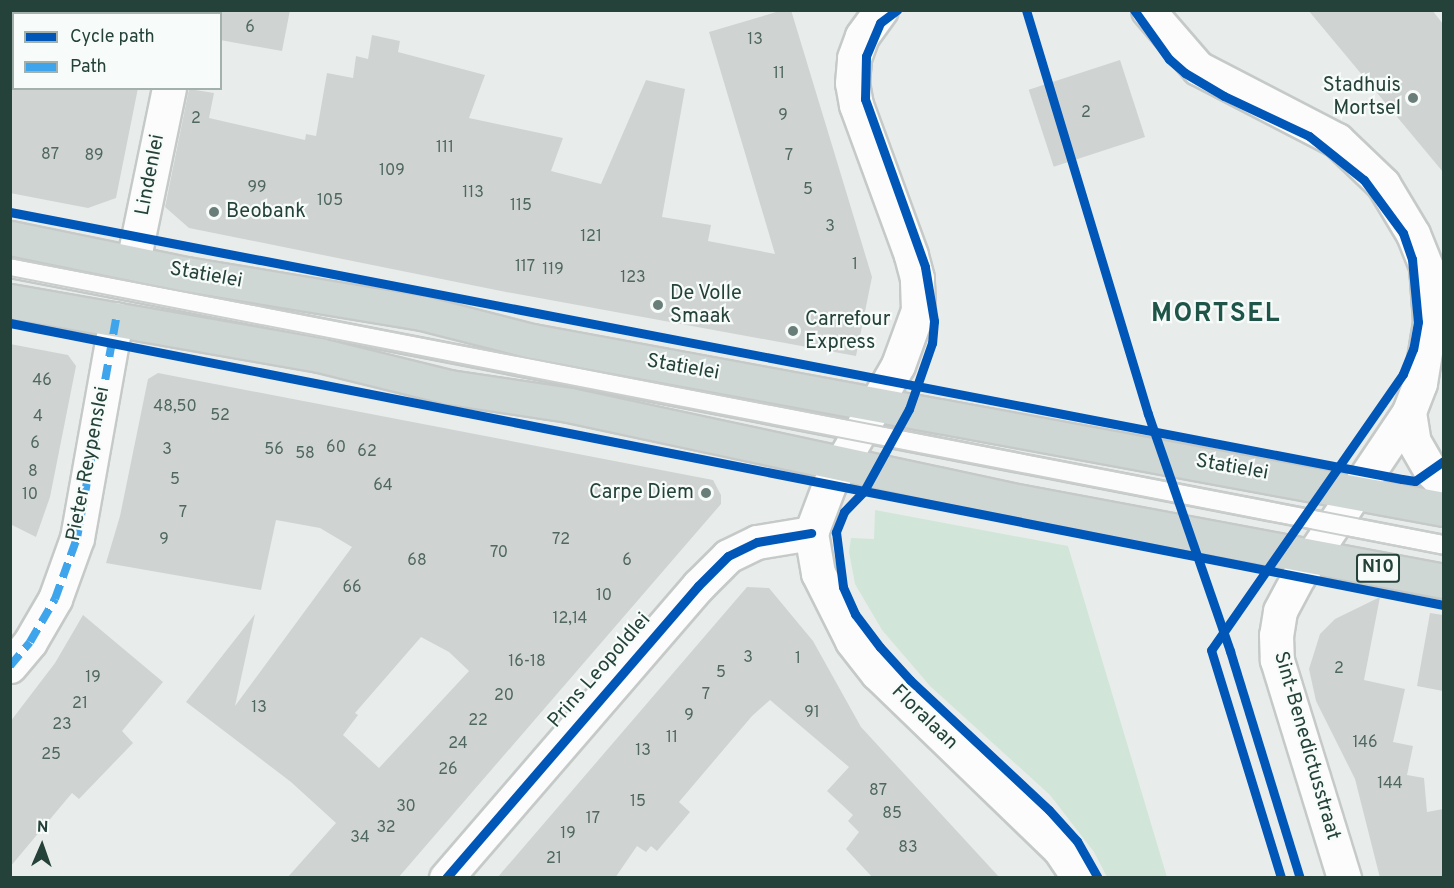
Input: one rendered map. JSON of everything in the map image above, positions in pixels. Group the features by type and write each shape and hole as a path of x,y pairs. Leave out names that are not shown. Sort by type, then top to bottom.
{"main road":[{"name":"Statielei","path":"10,237 133,262 422,313 532,341 1443,509"},
{"name":"N10","path":"10,301 319,355 449,387 569,405 841,465 1311,558 1443,581"}],"street":[{"path":"1148,10 1198,68 1337,140 1389,193 1416,242 1426,267 1429,295 1426,353 1409,412 1414,442 1430,470 1443,484"},
{"path":"811,533 841,465 898,365 918,310 917,278 911,255 856,105 852,83 854,58 873,13"},
{"name":"Lindenlei","path":"133,262 168,90"},
{"name":"Pieter Reypenslei","path":"10,666 30,642 55,599 77,538 116,319"},
{"name":"Sint-Benedictusstraat","path":"1344,878 1277,660 1280,611 1311,558 1409,412"},
{"name":"Prins Leopoldlei","path":"446,878 698,586 728,556 756,542 811,533"},
{"name":"Floralaan","path":"811,533 818,573 852,641 877,673 1060,850 1078,878"}],"lane":[{"path":"10,268 1443,545"}],"green space":[{"path":"875,510 1068,546 1167,877 1107,877 1094,852 1050,795 930,686 882,630 855,584 849,552 851,538 874,539"}],"building":[{"path":"220,10 290,10 282,51 222,40 222,12"},
{"path":"783,10 791,10 872,277 856,356 506,292 189,228 165,207 189,90 214,93 209,118 305,140 306,134 316,136 327,73 353,78 356,56 368,59 372,35 400,41 398,52 485,75 469,118 563,138 551,171 601,184 646,80 685,89 662,217 711,225 708,241 775,254 709,32"},
{"name":"Stadhuis Mortsel","path":"1308,10 1432,10 1443,24 1443,172"},
{"path":"1120,60 1145,137 1054,167 1029,90"},
{"path":"10,88 12,90 138,90 116,198 88,208 10,193"},
{"path":"10,344 68,355 76,366 50,497 36,537 10,524"},
{"path":"158,373 713,480 721,495 721,504 398,878 287,878 336,823 291,782 186,702 255,614 235,706 352,547 320,528 276,520 261,590 106,563 120,516 148,379","holes":["421,637 449,652 469,671 379,768 343,735 358,715 355,713"]},
{"path":"747,587 769,588 813,641 861,727 1000,878 873,878 846,849 859,832 848,821 853,815 827,791 849,767 770,700 752,716 679,802 690,812 657,851 651,846 646,852 637,846 615,878 497,878"},
{"path":"1380,597 1364,680 1405,689 1393,742 1413,746 1407,775 1424,778 1427,812 1443,809 1443,878 1380,878 1355,779 1316,701 1309,669 1320,634 1335,619"},
{"path":"1430,613 1443,615 1443,691 1417,686"},
{"path":"83,615 163,682 122,731 133,743 79,799 72,793 10,867 10,722 55,663"}],"tram line":[{"path":"10,258 1444,535"},
{"path":"10,276 1444,555"}],"marked path":[{"path":"10,666 30,642 55,599 77,538 116,319"}],"cycle path":[{"path":"897,10 880,23 866,56 865,99 925,267 934,321 932,343 909,409 864,491 844,512 836,532 843,587 855,614 880,647 910,680 1049,810 1077,841 1098,878"},
{"path":"1026,10 1148,414 1230,651 1300,878"},
{"path":"1134,10 1169,59 1185,73 1224,96 1309,136 1364,180 1403,233 1412,259 1418,322 1413,349 1403,374 1211,650 1281,878"},
{"path":"10,212 1402,479 1415,481 1444,461"},
{"path":"10,323 1444,605"},
{"path":"446,878 698,586 728,556 757,542 811,533"}],"place":[{"name":"Stadhuis Mortsel","path":"1413,98"},
{"name":"Beobank","path":"214,212"},
{"name":"De Volle Smaak","path":"658,305"},
{"name":"Carrefour Express","path":"793,331"},
{"name":"Carpe Diem","path":"706,493"}],"district":[{"name":"MORTSEL","path":"1216,315"}]}
